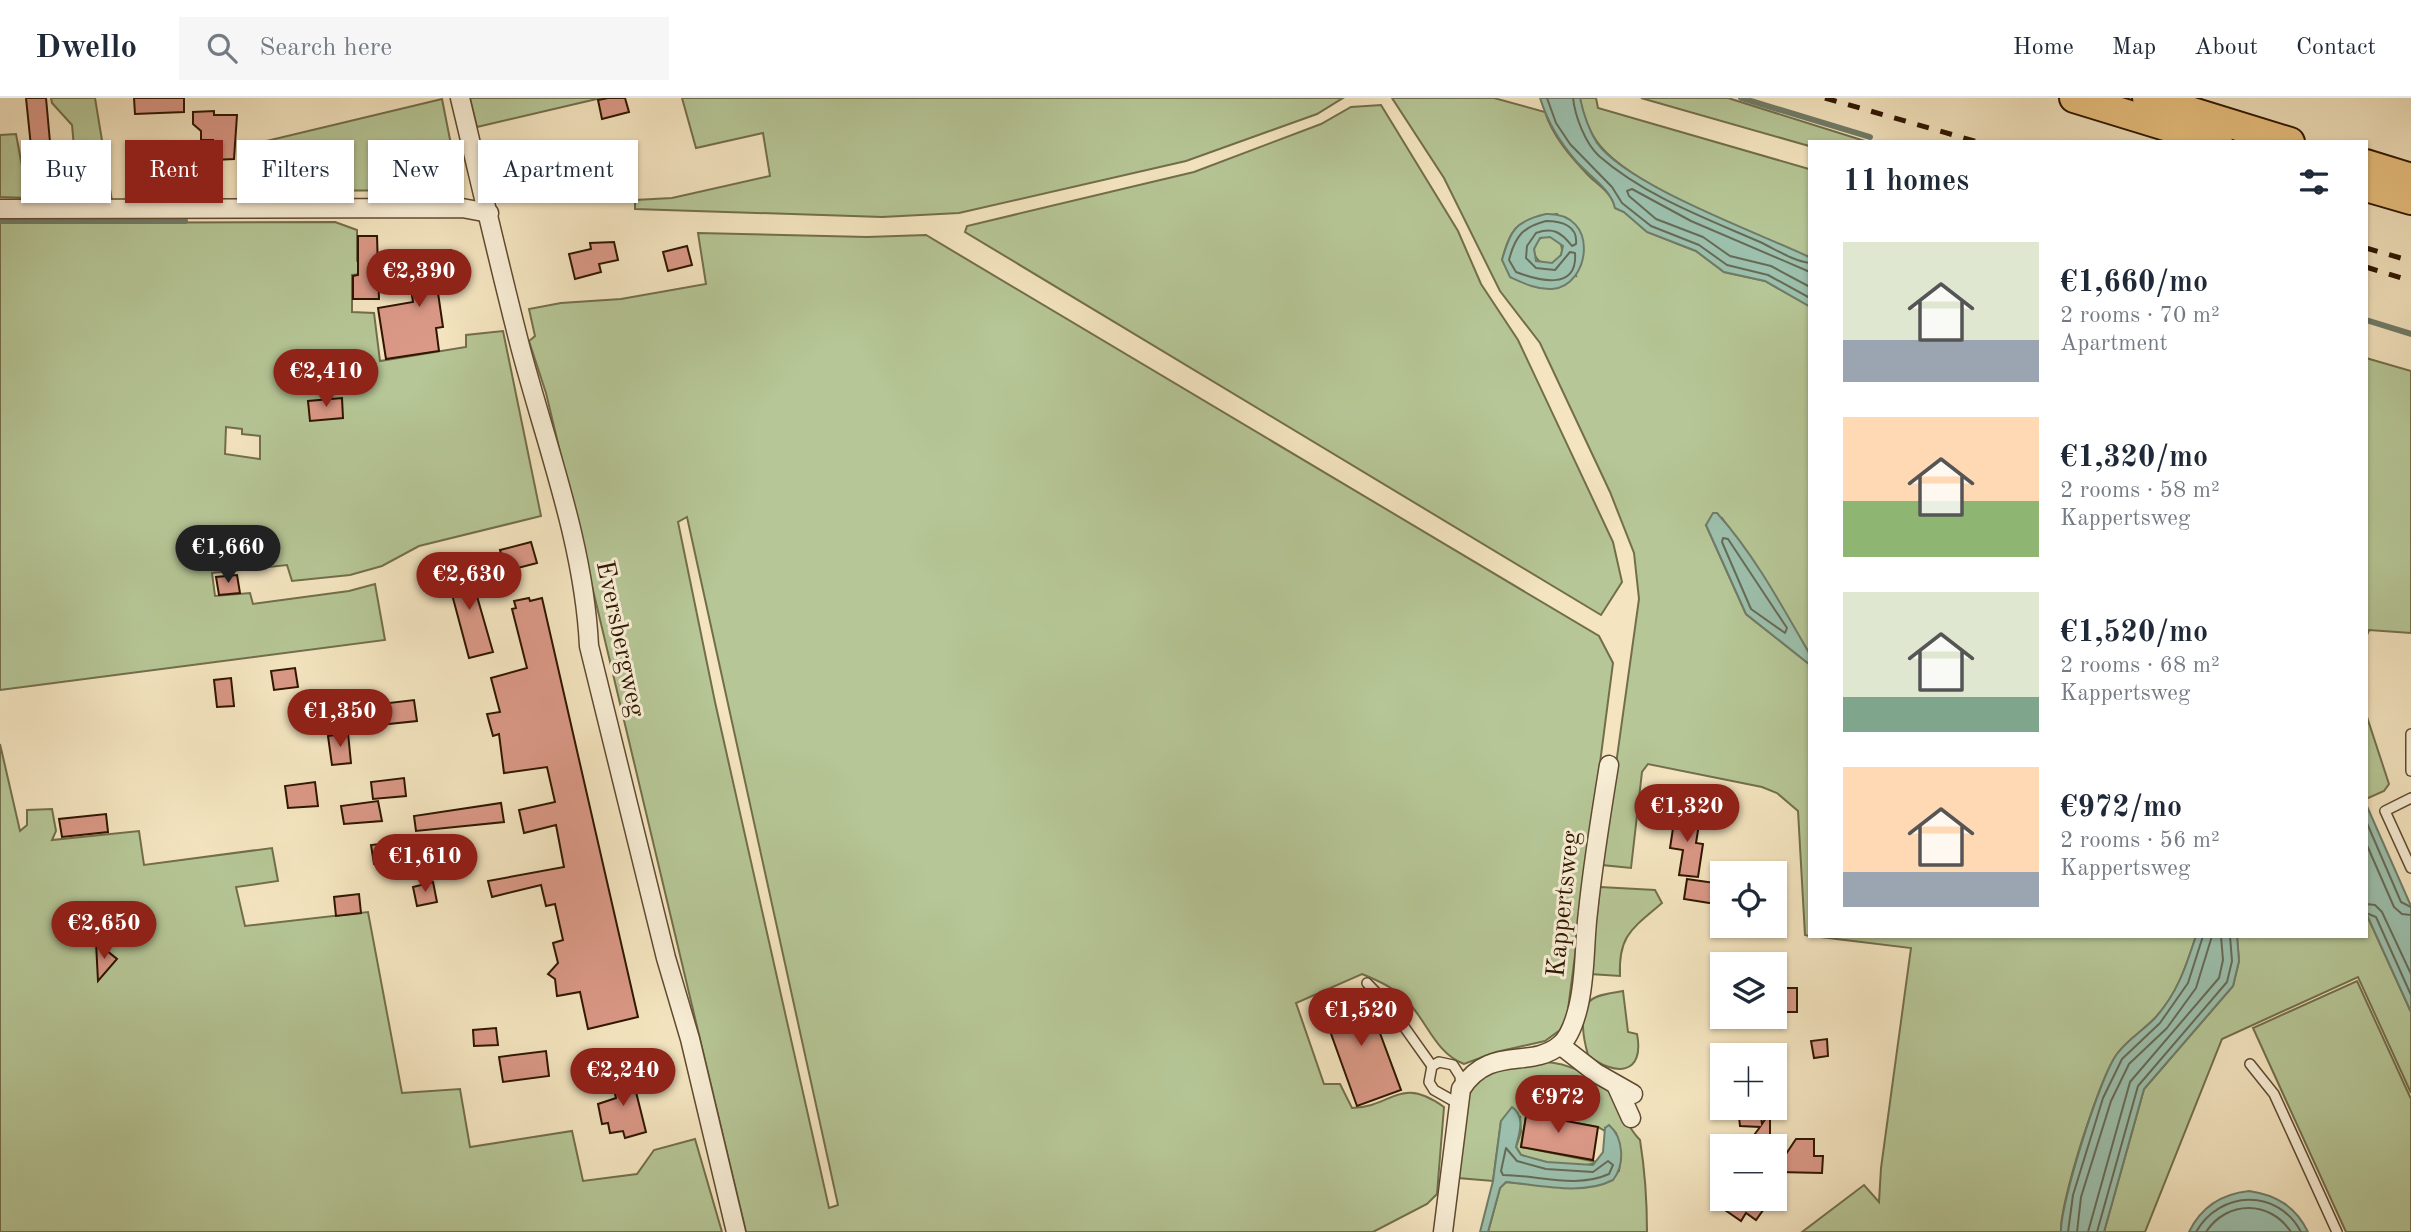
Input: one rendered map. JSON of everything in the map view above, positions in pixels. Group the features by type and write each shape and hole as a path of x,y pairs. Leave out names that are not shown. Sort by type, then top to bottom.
{"main road":[{"path":"2074,98 2142,107 2255,131 2284,140"},
{"path":"2142,107 2214,140"},
{"path":"2368,165 2411,178"},
{"path":"2368,188 2411,200"}],"street":[{"name":"Eversbergweg","path":"460,98 520,346 566,508 587,606 589,646 666,958 694,1054 736,1232"},
{"path":"0,209 462,208 489,213"},
{"name":"Kappertsweg","path":"1560,1045 1575,1019 1580,1000 1588,913 1609,765"},
{"path":"1443,1232 1459,1096 1471,1075 1488,1064 1544,1053 1560,1045 1625,1090 1631,1118"}],"lane":[{"path":"2411,734 2411,771"},
{"path":"2411,798 2385,811 2411,868"},
{"path":"1367,983 1390,1007 1432,1066 1429,1082 1434,1090 1459,1096 1460,1076 1453,1065 1439,1062 1432,1066"},
{"path":"2250,1064 2274,1094 2337,1232"}],"shaded area":[{"path":"51,98 95,98 102,140 73,140 72,125 52,103"},
{"path":"470,98 601,98 477,127"},
{"path":"682,98 1343,98 1317,114 1186,161 959,213 882,217 635,209 638,200 672,198 770,176 763,133 696,148"},
{"path":"1392,98 1494,98 1545,112 1553,130 1575,161 1608,194 1615,208 1624,212 1647,232 1696,251 1724,272 1765,281 1808,305 1808,651 1774,594 1722,518 1706,525 1746,614 1808,663 1808,936 1805,935 1798,811 1777,793 1762,787 1648,764 1642,772 1631,868 1602,865 1639,599 1634,553 1610,492 1540,343 1500,291 1444,178","holes":["1557,214 1576,276 1502,260 1510,238 1519,225"]},
{"path":"1580,98 1596,98 1598,108 1808,169 1808,257 1699,209 1642,179 1618,163 1601,147 1585,117"},
{"path":"1641,98 1728,98 1862,140 1808,140 1808,146"},
{"path":"442,99 450,140 368,140 368,190 354,191 354,140 271,140"},
{"path":"1381,105 1458,231 1481,284 1518,340 1613,542 1622,582 1601,615 965,232 967,226 1194,172 1321,124 1351,107"},
{"path":"16,134 21,161 21,198 0,197 0,135"},
{"path":"335,222 357,230 357,261 361,262 361,274 352,275 352,312 374,313 380,361 466,347 466,335 503,331 541,516 419,546 382,566 350,575 292,581 287,565 212,573 215,596 250,593 253,604 349,591 375,584 385,640 0,690 0,223","holes":["226,427 242,429 242,434 260,436 260,459 225,454"]},
{"path":"698,233 867,237 926,235 1599,636 1613,663 1567,1017 1560,1030 1545,1041 1496,1052 1464,1064 1446,1053 1404,998 1362,974 1296,1003 1324,1084 1340,1084 1352,1108 1406,1093 1429,1098 1444,1107 1437,1194 1427,1204 1373,1232 746,1232 546,393 529,341 535,336 529,309 561,303 621,299 706,284","holes":["687,517 838,1205 829,1208 715,702 678,522"]},
{"path":"1548,236 1558,240 1562,250 1558,260 1548,264 1538,260 1534,250 1538,240"},
{"path":"2368,359 2411,371 2411,633 2369,630 2368,632"},
{"path":"2368,720 2389,784 2384,791 2368,798"},
{"path":"0,744 20,831 27,825 27,810 52,809 56,831 52,840 139,831 144,865 272,848 278,881 236,887 245,926 368,912 402,1093 460,1089 470,1147 572,1131 583,1181 637,1174 654,1150 695,1139 722,1232 0,1232"},
{"path":"1600,887 1655,890 1662,903 1629,934 1622,951 1620,976 1590,974"},
{"path":"2368,917 2411,1012 2411,1093 2358,977 2222,1039 2145,1232 2104,1232 2144,1089 2233,986 2239,961 2237,938 2368,938"},
{"path":"1828,938 2195,938 2180,979 2164,1008 2121,1049 2110,1067 2091,1113 2073,1169 2061,1232 1802,1232 1864,1185 1879,1202 1881,1168 1911,948"},
{"path":"2357,981 2411,1099 2411,1232 2346,1232 2253,1028"},
{"path":"1623,991 1628,1032 1637,1034 1638,1048 1637,1058 1632,1064 1617,1069 1608,1067 1588,1055 1583,1020 1590,1001 1605,994"},
{"path":"1542,1062 1572,1068 1601,1084 1614,1098 1628,1125 1640,1140 1647,1232 1488,1232 1500,1188 1506,1182 1558,1187 1596,1186 1619,1171 1621,1156 1616,1133 1605,1128 1605,1131 1598,1127 1550,1118 1551,1110 1528,1104 1521,1147 1597,1162 1569,1166 1521,1155 1516,1147 1521,1132 1520,1117 1501,1121 1493,1181 1458,1178 1463,1117 1472,1089 1481,1078 1494,1071"}],"water":[{"path":"1540,98 1580,98 1597,143 1636,176 1696,207 1808,257 1808,305 1765,281 1724,272 1696,251 1647,232 1624,212 1615,208 1609,195 1559,139"},
{"path":"1546,214 1564,217 1575,225 1582,236 1584,250 1581,264 1575,276 1565,285 1546,289 1525,284 1510,277 1502,260 1515,229","holes":["1550,237 1563,246 1561,255 1552,263 1536,261 1534,249 1540,238"]},
{"path":"1713,513 1717,513 1743,546 1808,651 1808,663 1746,614 1706,525"},
{"path":"2368,809 2411,906 2411,1012 2368,917"},
{"path":"2195,938 2237,938 2239,961 2233,986 2144,1089 2104,1232 2061,1232 2074,1170 2110,1067 2121,1049 2156,1017 2176,988"},
{"path":"1512,1107 1520,1120 1516,1147 1521,1155 1547,1162 1593,1165 1603,1152 1605,1128 1609,1125 1620,1144 1620,1167 1613,1180 1588,1187 1560,1188 1506,1182 1500,1188 1488,1232 1480,1232 1493,1181 1501,1121"},
{"path":"2249,1191 2277,1199 2298,1216 2308,1232 2189,1232 2200,1215 2213,1203 2230,1195"}],"building":[{"path":"26,98 46,98 50,140 30,140"},
{"path":"134,98 184,98 184,112 135,114"},
{"path":"625,98 629,112 602,119 598,100"},
{"path":"214,111 214,115 237,115 234,159 223,160 223,140 201,140 201,131 193,124 193,112"},
{"path":"358,236 377,236 379,299 353,299 353,276 358,275"},
{"path":"614,242 618,260 599,264 601,272 575,279 569,254 591,249 590,243"},
{"path":"687,246 692,265 668,271 663,252"},
{"path":"451,250 458,290 438,293 443,327 436,328 439,351 386,359 378,308 413,302 408,267 430,264 428,253"},
{"path":"342,398 343,418 310,421 308,401"},
{"path":"531,542 537,563 506,571 500,550"},
{"path":"468,565 493,652 469,658 446,572"},
{"path":"237,575 240,593 219,595 216,577"},
{"path":"529,598 530,601 542,598 638,1017 588,1029 580,992 557,996 555,979 548,974 558,963 553,943 563,940 555,904 546,906 541,885 492,897 488,881 564,867 556,825 524,833 519,810 555,802 547,767 504,773 499,734 493,736 487,714 500,712 491,678 527,668 512,609 516,608 514,601"},
{"path":"295,668 298,687 274,690 271,671"},
{"path":"231,678 234,706 217,707 214,680"},
{"path":"414,700 417,721 341,729 338,709"},
{"path":"348,733 351,763 332,765 328,736"},
{"path":"404,778 406,796 373,799 371,782"},
{"path":"315,782 318,806 288,808 285,786"},
{"path":"378,801 382,821 344,824 341,806"},
{"path":"501,803 504,822 416,831 414,816"},
{"path":"106,814 108,832 62,837 59,819"},
{"path":"1675,815 1700,818 1696,843 1703,844 1698,877 1679,875 1683,850 1670,848"},
{"path":"403,841 405,860 374,864 371,845"},
{"path":"1687,879 1710,882 1710,903 1684,899"},
{"path":"433,882 437,902 417,906 413,887"},
{"path":"359,894 361,913 336,916 334,897"},
{"path":"96,942 117,959 98,981"},
{"path":"1787,988 1797,988 1797,1012 1787,1012"},
{"path":"1364,990 1401,1090 1357,1106 1321,1006"},
{"path":"496,1028 498,1045 474,1046 473,1030"},
{"path":"1827,1039 1828,1056 1814,1058 1811,1041"},
{"path":"546,1051 549,1076 503,1082 499,1057"},
{"path":"631,1072 646,1132 625,1138 623,1131 610,1133 608,1123 602,1124 598,1104 616,1098 611,1077"},
{"path":"1528,1104 1551,1110 1550,1118 1598,1127 1593,1160 1521,1147"},
{"path":"1739,1120 1762,1120 1762,1124 1765,1120 1770,1120 1770,1134 1755,1134 1760,1127 1740,1126"},
{"path":"1796,1139 1814,1139 1814,1156 1823,1156 1822,1173 1787,1172 1787,1152"},
{"path":"1726,1211 1762,1211 1756,1220 1746,1213 1741,1221"}],"waterway":[{"path":"1741,98 1870,137"},
{"path":"0,221 185,221"},
{"path":"2368,321 2411,334"}],"railway":[{"path":"1825,98 1971,140"},
{"path":"2368,249 2411,261"},
{"path":"2368,268 2411,281"}]}
